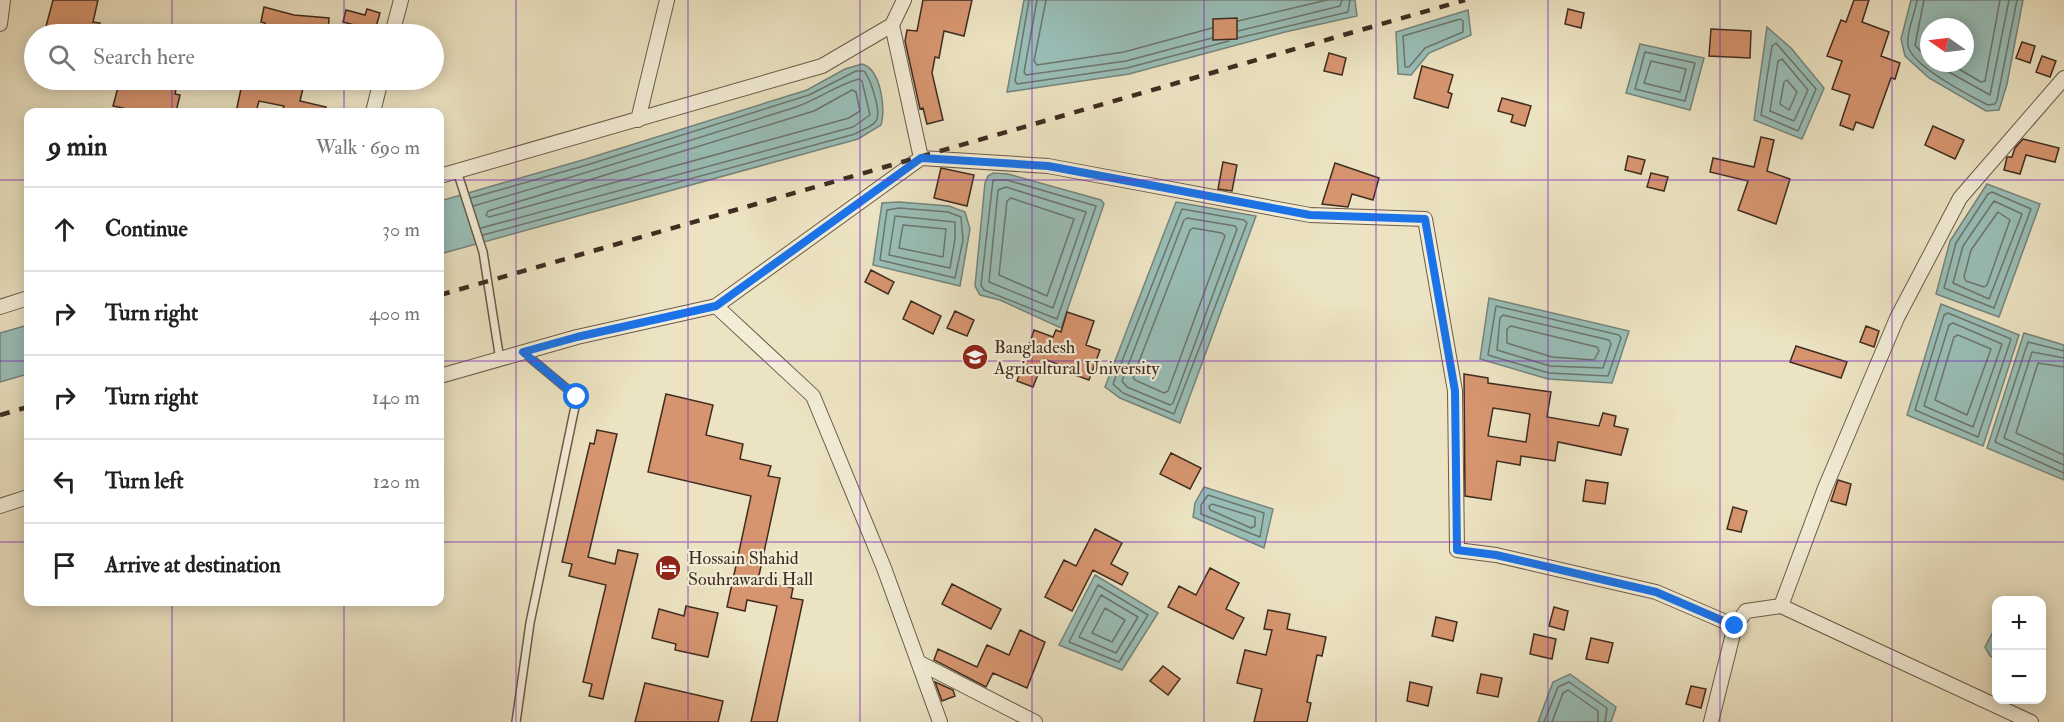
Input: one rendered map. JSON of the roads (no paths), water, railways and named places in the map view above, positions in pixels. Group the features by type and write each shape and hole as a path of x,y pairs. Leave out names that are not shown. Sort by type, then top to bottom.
{"street":[{"path":"0,24 3,0"},
{"path":"395,24 401,0"},
{"path":"638,120 667,0"},
{"path":"444,176 459,177 638,120 822,66 892,25 904,0"},
{"path":"892,25 921,158"},
{"path":"1781,606 1825,488 1898,318 1960,198 2064,78"},
{"path":"374,108 378,90"},
{"path":"444,375 577,337 716,306 921,158 1048,166 1310,215 1425,219 1455,391 1457,550 1496,555 1656,592 1735,626"},
{"path":"0,307 24,299"},
{"path":"716,306 813,396 884,568 940,722"},
{"path":"0,506 24,498"},
{"path":"1711,722 1735,626 1746,611 1781,606 2031,722"},
{"path":"918,662 1035,722"}],"lane":[{"path":"459,177 483,252 500,360"},
{"path":"516,722 530,623 577,397 523,352"}],"water":[{"path":"1024,0 1355,0 1357,16 1285,32 1129,74 1007,92"},
{"path":"1911,0 2023,0 2007,84 1999,110 1986,111 1922,72 1974,72 1974,18 1920,18 1920,70 1905,56 1901,39"},
{"path":"1468,10 1471,35 1429,53 1411,75 1398,74 1396,32"},
{"path":"1767,27 1791,48 1824,88 1802,139 1754,120"},
{"path":"1640,44 1704,58 1690,110 1626,93"},
{"path":"862,64 868,67 878,81 882,100 881,125 858,139 444,253 444,200 586,159 807,90 845,69"},
{"path":"993,173 1008,174 1101,200 1104,204 1061,328 1000,300 980,295 975,286 985,183 988,176"},
{"path":"1987,184 2040,204 1999,317 1936,294 1950,241"},
{"path":"1176,202 1256,216 1180,423 1120,398 1105,387"},
{"path":"882,203 949,206 965,212 970,229 960,286 873,265"},
{"path":"1489,298 1629,331 1612,383 1548,379 1480,359"},
{"path":"1941,304 2019,335 1983,446 1907,415"},
{"path":"24,326 24,375 0,382 0,333"},
{"path":"2024,333 2064,345 2064,480 1987,448"},
{"path":"1204,487 1273,509 1264,548 1193,517 1195,503"},
{"path":"1095,575 1158,613 1122,670 1059,645"},
{"path":"1992,634 1992,657 1985,647"},
{"path":"1570,674 1616,707 1611,722 1538,722 1553,682"}],"railway":[{"path":"444,294 1465,0"},
{"path":"0,415 24,408"}],"place":[{"name":"Bangladesh Agricultural University","path":"975,357"},
{"name":"Hossain Shahid Souhrawardi Hall","path":"668,568"}]}
